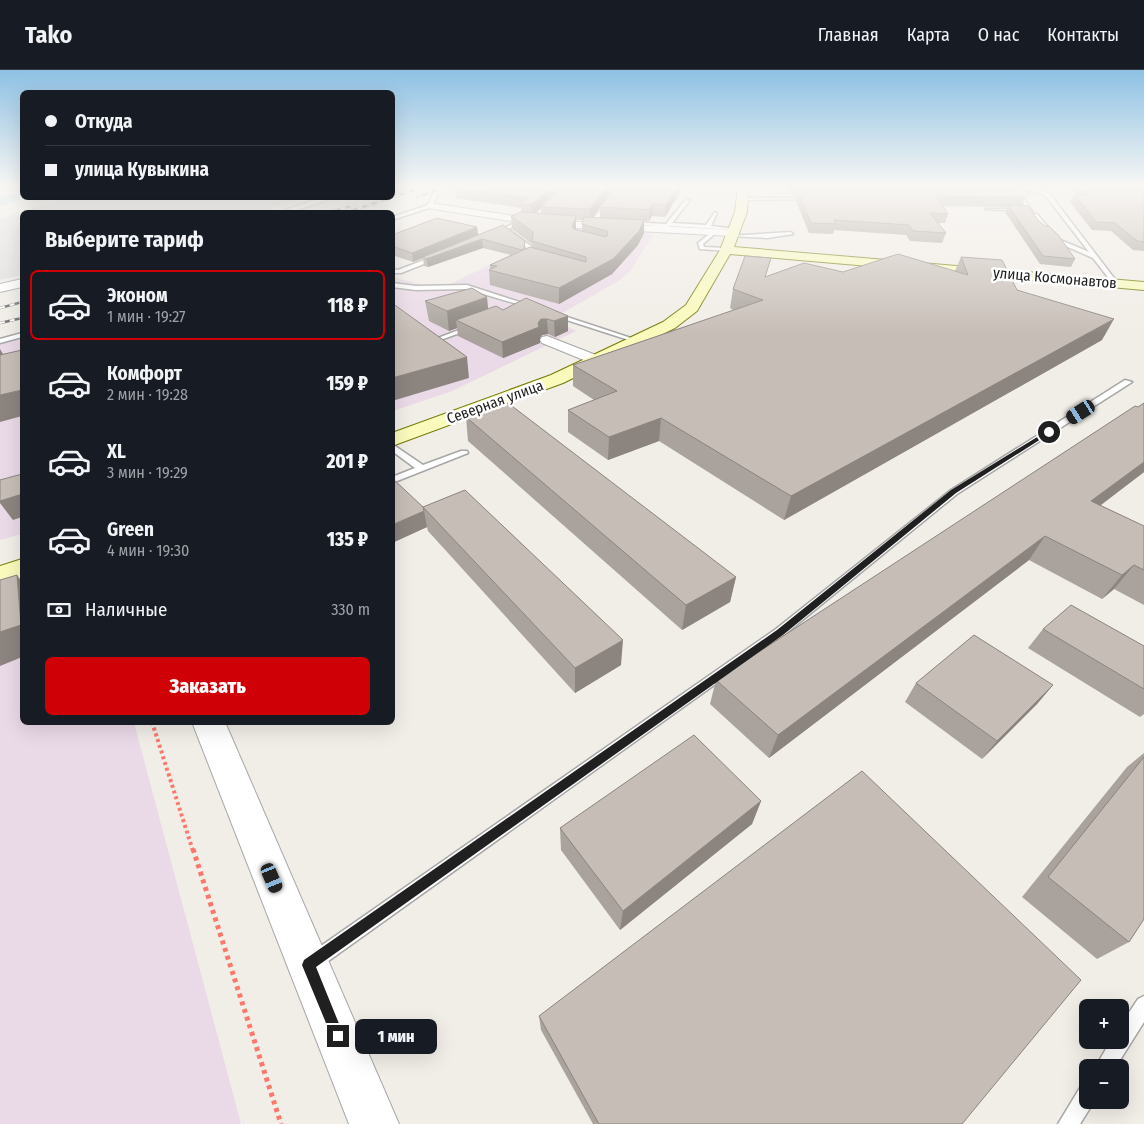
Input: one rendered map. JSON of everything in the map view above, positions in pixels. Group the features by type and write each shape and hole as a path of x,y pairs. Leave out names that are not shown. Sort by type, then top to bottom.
{"main road":[{"name":"улица Космонавтов","path":"731,237 1144,286"},
{"name":"Северная улица","path":"395,439 557,379 669,325 692,308 731,237"},
{"path":"0,576 20,569"}],"street":[{"path":"0,288 20,283"},
{"path":"547,340 596,360"},
{"path":"209,725 374,1124"}],"lane":[{"path":"515,236 530,248 528,257 535,259"},
{"path":"707,236 700,244 702,248 731,237 760,236"},
{"path":"1053,236 1056,240 1095,257"},
{"path":"1079,236 1115,283"},
{"path":"395,271 399,272 443,254"},
{"path":"395,285 416,288 467,287 538,309"},
{"path":"521,310 530,306"},
{"path":"547,312 637,341"},
{"path":"441,338 476,325"},
{"path":"0,341 20,336"},
{"path":"308,965 780,632 954,492 1128,382"},
{"path":"395,448 422,469"},
{"path":"395,479 464,453"},
{"path":"1110,1059 1144,1005"},
{"path":"1068,1124 1079,1107"}],"path":[{"path":"153,725 281,1124"}],"shaded area":[{"path":"0,236 20,236 20,275 0,280"},
{"path":"530,236 653,236 630,271 620,280 552,319 576,331 452,391 395,410 395,278 440,289 534,243"},
{"path":"20,335 20,535 0,540 0,340"},
{"path":"20,590 20,725 135,725 241,1124 0,1124 0,598"}],"building":[{"path":"395,236 454,236 412,253 395,247"},
{"path":"475,236 518,236 525,241 524,249 522,250 482,239 426,259 423,257"},
{"path":"533,236 634,236 613,259 559,288 489,270 497,266 490,265 530,247 586,262 586,257 532,241"},
{"path":"1029,236 1059,236 1075,259 1043,256"},
{"path":"1131,236 1144,236 1144,242 1137,241"},
{"path":"898,254 968,275 961,257 1002,260 1017,290 1114,319 791,496 661,418 609,437 568,410 617,391 573,365 763,300 733,289 745,256 771,258 765,277 804,263 843,272"},
{"path":"472,288 487,297 447,311 425,301"},
{"path":"526,298 568,316 554,321 541,319 538,323 539,327 502,342 456,320 496,306 503,310"},
{"path":"395,305 467,357 395,377"},
{"path":"20,350 20,390 0,395 0,355"},
{"path":"508,403 736,577 686,605 466,417"},
{"path":"1144,403 1144,462 1091,501 1144,526 1144,570 1134,565 1122,575 1045,536 778,735 716,680 1135,406 1138,407"},
{"path":"20,475 20,495 0,501 0,480"},
{"path":"395,481 423,507 424,511 395,524"},
{"path":"465,490 623,640 575,668 423,507"},
{"path":"17,575 20,625 0,632 0,580"},
{"path":"1071,605 1144,646 1144,689 1043,629"},
{"path":"974,635 1053,685 997,741 916,683"},
{"path":"694,735 761,801 623,911 560,828"},
{"path":"1144,757 1144,919 1129,942 1048,877"},
{"path":"862,771 1081,980 962,1124 599,1124 539,1016"}],"railway":[{"path":"0,308 20,303"},
{"path":"0,323 20,318"}],"route":[{"path":"338,1036 308,965 780,632 954,492 1049,432"}]}
